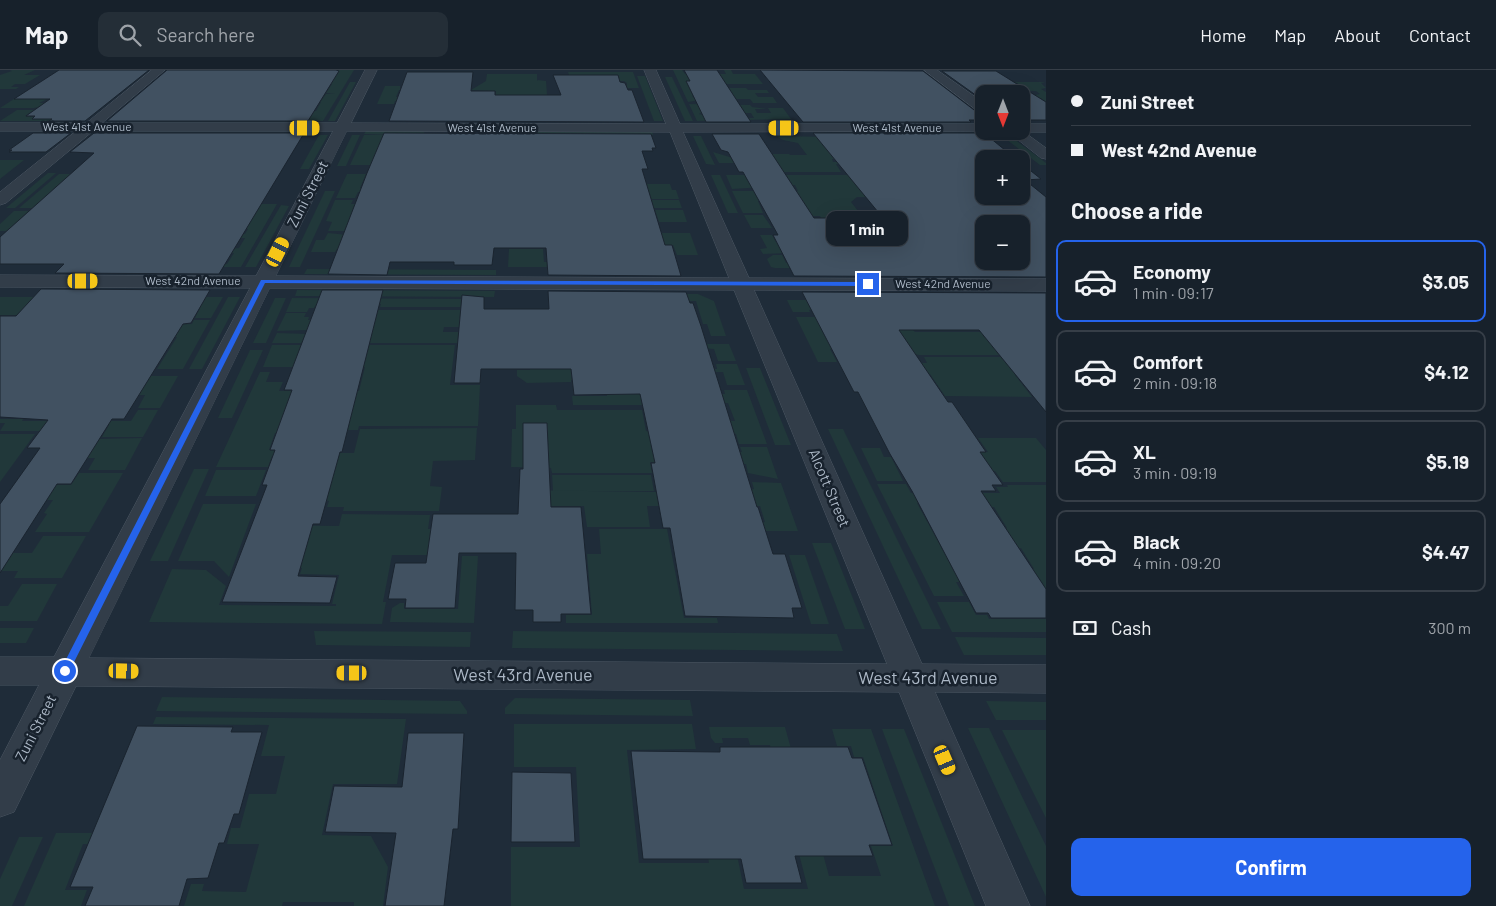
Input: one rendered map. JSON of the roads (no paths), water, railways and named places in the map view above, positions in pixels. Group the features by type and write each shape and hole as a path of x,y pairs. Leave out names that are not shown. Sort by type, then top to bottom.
{"street":[{"path":"0,200 159,70"},
{"name":"Zuni Street","path":"0,799 371,70"},
{"name":"Alcott Street","path":"650,70 1008,906"},
{"path":"930,70 975,102"},
{"name":"West 41st Avenue","path":"0,128 975,128"},
{"path":"1030,128 1046,128"},
{"path":"1026,140 1046,155"},
{"name":"West 42nd Avenue","path":"0,281 1046,285"},
{"name":"West 43rd Avenue","path":"0,671 1046,679"}]}
